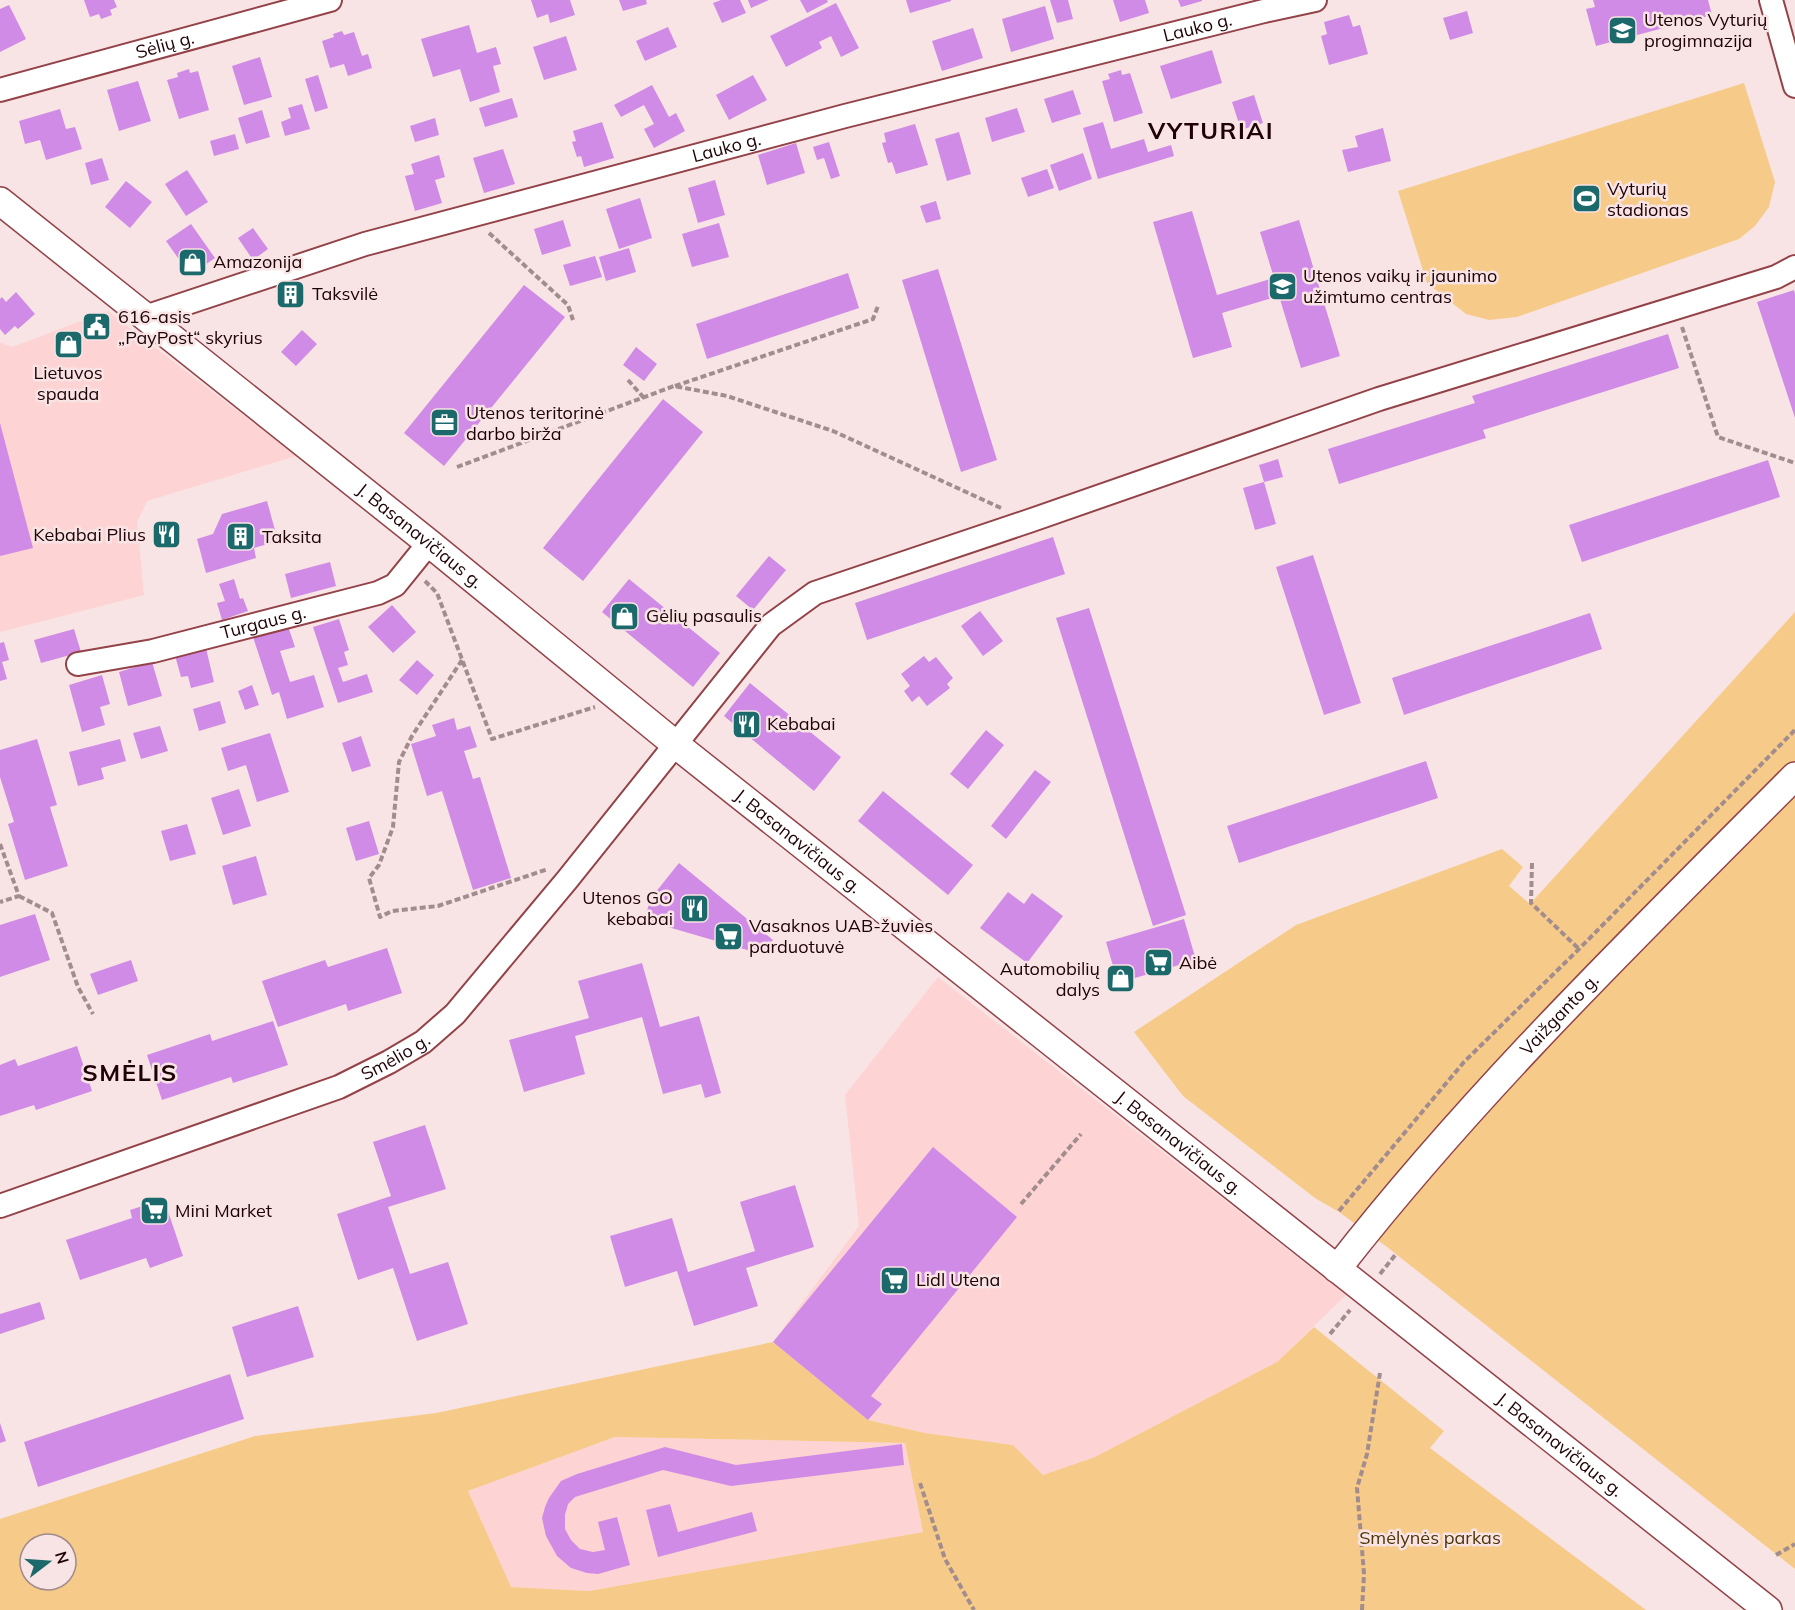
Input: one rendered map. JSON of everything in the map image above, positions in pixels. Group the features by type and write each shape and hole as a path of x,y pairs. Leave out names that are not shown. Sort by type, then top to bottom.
{"main road":[{"name":"J. Basanavičiaus g.","path":"0,201 429,543 675,744 1768,1610"},
{"name":"Vaižganto g.","path":"1337,1269 1484,1094 1795,776"}],"street":[{"name":"Sėlių g.","path":"0,90 295,4 330,0"},
{"name":"Lauko g.","path":"145,317 365,244 845,116 1315,0"},
{"path":"1771,0 1795,86"},
{"name":"Smėlio g.","path":"0,1206 339,1087 423,1042 455,1014 567,880 771,625 815,593 1379,399 1776,277 1795,267"},
{"name":"Turgaus g.","path":"78,664 153,651 378,593 394,585 429,543"}],"path":[{"path":"481,213 486,230 568,305 573,320"},
{"path":"458,467 674,386 873,319 878,306"},
{"path":"1676,308 1718,437 1795,463"},
{"path":"628,380 644,398"},
{"path":"674,386 727,396 833,430 1029,521"},
{"path":"409,567 436,593 492,739 603,705 617,715 632,708"},
{"path":"462,660 412,736 399,762 393,827 379,865 369,878 380,917 392,911 438,906 553,868"},
{"path":"1339,1212 1464,1062 1795,730"},
{"path":"0,844 19,896 51,913 78,987 93,1014"},
{"path":"1532,863 1531,903 1579,949"},
{"path":"0,902 19,896"},
{"path":"1021,1204 1082,1134"},
{"path":"1362,1610 1364,1574 1357,1488 1367,1454 1380,1373"},
{"path":"920,1484 945,1559 974,1610"},
{"path":"1776,1555 1795,1544"}],"shaded area":[{"path":"108,311 296,456 147,501 137,522 144,595 0,632 0,342 12,347"},
{"path":"938,977 1346,1295 1277,1362 1095,1457 1043,1475 1013,1445 925,1433 868,1420 773,1342 859,1226 845,1095"},
{"path":"615,1437 905,1443 923,1532 589,1591 511,1587 468,1491"}],"green space":[{"name":"Vyturių stadionas","path":"1744,83 1775,182 1769,207 1755,226 1739,239 1517,317 1489,320 1466,314 1427,283 1398,191"},
{"path":"1795,612 1795,1569 1387,1247 1339,1212 1315,1198 1183,1096 1134,1032 1296,925 1502,849 1523,867 1509,886 1530,904"},
{"name":"Smėlynės parkas","path":"1314,1327 1444,1431 1430,1448 1646,1610 0,1610 0,1519 255,1436 436,1413 773,1342 868,1420 925,1433 1013,1445 1043,1475 1095,1457 1277,1362","holes":["615,1437 905,1443 923,1532 589,1591 511,1587 468,1491"]}],"building":[{"path":"84,0 114,0 117,7 110,10 112,15 101,19 99,14 90,17"},
{"path":"531,0 570,0 575,15 550,23 548,14 537,18"},
{"path":"619,0 646,0 647,4 623,11"},
{"path":"721,0 740,0 746,13 722,23 713,3"},
{"path":"748,0 769,0 751,8"},
{"path":"800,0 827,0 828,2 807,13"},
{"path":"906,0 951,0 951,1 910,13"},
{"path":"1050,0 1068,0 1073,19 1057,23"},
{"path":"1113,0 1145,0 1149,13 1120,22"},
{"path":"1178,0 1202,0 1202,1 1181,7"},
{"name":"Utenos Vyturių progimnazija","path":"1593,0 1708,0 1712,15 1596,46 1586,9 1595,7"},
{"path":"836,3 859,48 841,57 831,36 819,42 822,48 786,67 770,36"},
{"path":"9,5 26,39 0,52 0,9"},
{"path":"1045,6 1054,39 1011,52 1002,19"},
{"path":"1467,11 1473,33 1450,40 1443,18"},
{"path":"1349,15 1353,27 1360,25 1368,54 1329,65 1321,36 1327,34 1324,22"},
{"path":"469,25 477,53 496,47 501,64 493,66 500,92 470,102 460,69 433,77 421,39"},
{"path":"668,27 677,47 645,61 636,41"},
{"path":"973,28 983,58 942,71 932,41"},
{"path":"342,31 344,35 354,32 362,56 368,54 372,68 348,76 344,64 330,68 322,41"},
{"path":"566,36 577,70 544,80 533,47"},
{"path":"1212,50 1222,83 1171,99 1160,66"},
{"path":"260,57 272,97 244,105 232,66"},
{"path":"189,69 190,73 198,71 209,110 179,119 167,80 178,77 177,73"},
{"path":"1121,70 1122,75 1130,73 1143,113 1114,122 1102,81 1110,79 1108,74"},
{"path":"318,75 328,108 315,112 305,79"},
{"path":"753,75 767,100 729,120 716,95"},
{"path":"138,81 151,121 119,131 107,90"},
{"path":"652,85 669,117 676,113 685,131 654,148 644,129 654,124 644,105 621,117 614,105"},
{"path":"1073,90 1081,114 1052,123 1044,99"},
{"path":"1254,95 1263,123 1241,130 1232,102"},
{"path":"512,98 518,117 485,127 479,108"},
{"path":"302,104 310,129 285,136 281,122 291,118 288,108"},
{"path":"1017,108 1025,132 992,142 985,118"},
{"path":"60,109 66,129 75,127 82,149 46,160 40,140 25,144 19,121"},
{"path":"262,110 270,137 246,144 238,118"},
{"path":"435,118 439,135 415,142 410,126"},
{"path":"602,122 614,158 584,167 581,156 577,157 572,142 576,141 573,131"},
{"path":"1103,122 1111,149 1144,139 1148,152 1171,145 1174,156 1098,179 1083,128"},
{"path":"915,124 928,165 896,174 892,162 888,163 882,143 886,142 884,133"},
{"path":"1383,128 1391,161 1348,172 1342,150 1358,147 1355,136"},
{"path":"959,132 971,174 947,181 935,139"},
{"path":"235,134 239,149 214,156 210,141"},
{"path":"829,142 840,176 831,179 824,158 817,160 813,147"},
{"path":"796,143 805,173 767,185 758,155"},
{"path":"503,149 515,184 484,193 473,158"},
{"path":"1083,153 1092,179 1059,191 1050,165"},
{"path":"439,155 445,177 435,180 442,203 415,211 405,176 414,174 411,164"},
{"path":"102,158 109,180 91,185 85,163"},
{"path":"1047,169 1054,188 1028,197 1021,178"},
{"path":"187,170 208,202 186,216 165,184"},
{"path":"715,180 725,215 698,223 688,188"},
{"path":"126,181 152,202 130,228 105,207"},
{"path":"640,198 652,238 619,249 606,209"},
{"path":"936,201 941,219 926,223 920,206"},
{"name":"Utenos vaikų ir jaunimo užimtumo centras","path":"1192,211 1217,295 1274,278 1260,232 1299,220 1340,356 1301,368 1279,296 1222,313 1232,347 1193,358 1153,222"},
{"path":"563,220 571,246 542,255 534,229"},
{"path":"719,223 729,257 692,267 682,234"},
{"path":"191,224 215,258 190,275 166,241"},
{"path":"253,228 268,249 253,260 238,238"},
{"path":"629,248 636,272 606,281 599,257"},
{"path":"595,256 602,277 570,286 563,265"},
{"path":"938,269 997,460 961,472 902,280"},
{"path":"848,273 859,308 707,359 696,324"},
{"name":"Taksvilė","path":"300,285 303,297 282,303 278,292"},
{"path":"524,285 565,317 444,466 404,433"},
{"path":"1794,290 1795,294 1795,418 1757,302"},
{"path":"16,292 35,314 18,329 15,326 5,335 0,329 0,299 2,297 6,302"},
{"name":"616-asis „PayPost“ skyrius","path":"97,316 107,323 101,332 92,335 88,321 95,320"},
{"path":"302,330 317,344 296,366 281,352"},
{"path":"1668,334 1679,368 1483,430 1486,438 1339,484 1328,449 1475,403 1472,396"},
{"path":"636,347 657,364 644,381 623,365"},
{"path":"663,399 703,432 583,581 543,548"},
{"path":"0,423 33,548 0,556"},
{"path":"1278,459 1283,477 1264,482 1259,465"},
{"path":"1768,460 1780,497 1582,562 1569,525"},
{"path":"1264,482 1276,524 1255,530 1243,488"},
{"name":"Taksita","path":"267,501 278,541 254,548 256,558 206,573 197,539 213,534 222,514"},
{"name":"Kebabai Plius","path":"175,526 178,538 160,544 156,532"},
{"path":"1053,537 1065,574 867,640 855,603"},
{"path":"1313,555 1361,703 1324,715 1276,567"},
{"path":"769,556 786,570 753,610 736,596"},
{"path":"330,562 336,586 291,598 285,574"},
{"path":"234,579 240,599 243,598 248,611 222,620 217,603 225,601 219,584"},
{"path":"629,579 720,653 693,687 602,612"},
{"path":"392,605 416,632 393,653 368,627"},
{"path":"1089,608 1186,915 1153,926 1056,618"},
{"path":"980,611 1003,641 983,656 961,626"},
{"path":"1590,613 1602,649 1404,715 1392,678"},
{"path":"339,619 349,650 344,652 348,665 338,668 343,682 367,674 373,692 338,703 313,627"},
{"path":"287,623 295,647 280,651 290,682 314,675 324,707 287,719 279,692 272,695 252,634"},
{"path":"74,629 81,652 41,663 34,640"},
{"path":"4,642 9,660 2,662 7,679 0,681 0,643"},
{"path":"205,644 214,682 191,688 188,676 181,677 174,652"},
{"path":"924,656 929,662 936,657 953,678 947,684 950,688 927,706 919,696 912,702 904,691 910,686 901,674"},
{"path":"417,660 434,675 417,695 399,680"},
{"path":"152,662 162,696 128,706 119,672"},
{"path":"102,675 110,704 100,707 105,725 82,732 69,685"},
{"path":"750,683 841,757 814,791 724,716"},
{"path":"252,685 259,705 245,710 238,691"},
{"path":"220,701 226,723 199,731 193,709"},
{"path":"454,718 457,730 470,726 477,747 464,751 473,779 480,777 511,878 473,890 442,791 427,796 411,744 436,736 432,725"},
{"path":"160,726 168,751 141,759 133,733"},
{"path":"986,730 1004,745 968,789 950,774"},
{"path":"270,733 289,792 257,802 246,765 228,771 221,748"},
{"path":"361,736 371,766 352,772 342,743"},
{"path":"37,739 57,805 50,807 68,866 25,880 8,824 14,822 0,777 0,750"},
{"path":"120,739 126,761 101,768 104,779 78,786 69,752"},
{"path":"1426,761 1438,798 1239,863 1227,826"},
{"path":"1035,770 1051,782 1006,839 991,826"},
{"path":"239,789 251,826 223,835 211,798"},
{"path":"883,791 973,865 948,895 858,821"},
{"path":"369,821 379,854 356,861 346,828"},
{"path":"187,824 196,854 170,861 161,831"},
{"path":"256,856 267,895 233,905 222,866"},
{"path":"679,863 773,940 761,954 644,920 651,898"},
{"path":"1008,892 1024,904 1032,893 1063,916 1027,963 980,928"},
{"path":"35,914 50,960 0,977 0,925"},
{"path":"1184,919 1196,960 1118,983 1106,942"},
{"path":"387,948 402,993 348,1011 346,1004 278,1027 262,981 325,960 328,967"},
{"path":"131,960 138,981 98,995 90,974"},
{"path":"642,963 660,1027 699,1016 721,1093 705,1098 701,1084 663,1094 642,1017 575,1036 585,1074 524,1092 509,1040 589,1018 578,981"},
{"path":"273,1021 288,1065 233,1083 231,1077 162,1100 147,1055 210,1034 212,1041"},
{"path":"77,1046 92,1091 36,1110 34,1105 0,1116 0,1065 15,1059 18,1066"},
{"path":"425,1125 446,1189 388,1207 410,1274 448,1262 468,1324 417,1341 393,1268 358,1280 337,1214 391,1196 373,1142"},
{"name":"Lidl Utena","path":"933,1147 1017,1217 871,1396 882,1404 868,1420 773,1342"},
{"path":"795,1185 814,1247 746,1268 758,1306 694,1326 677,1271 625,1287 610,1236 672,1218 688,1272 755,1251 740,1202"},
{"path":"164,1199 183,1256 150,1268 146,1258 80,1280 66,1240 132,1218 130,1210"},
{"path":"40,1302 45,1319 0,1334 0,1314"},
{"path":"298,1306 314,1357 247,1377 232,1327"},
{"path":"230,1374 244,1419 38,1487 24,1442"},
{"path":"0,1423 6,1441 0,1443"},
{"path":"902,1444 904,1465 731,1486 663,1470 575,1497 568,1504 565,1529 580,1549 593,1552 605,1550 598,1522 617,1517 630,1565 598,1574 571,1568 557,1556 546,1536 542,1518 545,1507 561,1481 665,1447 736,1465"},
{"path":"670,1504 678,1532 752,1512 757,1531 658,1557 646,1510"}],"place":[{"name":"Utenos Vyturių progimnazija","path":"1623,30"},
{"name":"Vyturių stadionas","path":"1586,199"},
{"name":"Amazonija","path":"192,262"},
{"name":"Utenos vaikų ir jaunimo užimtumo centras","path":"1282,286"},
{"name":"Taksvilė","path":"291,294"},
{"name":"616-asis „PayPost“ skyrius","path":"97,327"},
{"name":"Lietuvos spauda","path":"68,344"},
{"name":"Utenos teritorinė darbo birža","path":"445,423"},
{"name":"Kebabai Plius","path":"167,535"},
{"name":"Taksita","path":"241,537"},
{"name":"Gėlių pasaulis","path":"625,616"},
{"name":"Kebabai","path":"746,724"},
{"name":"Utenos GO kebabai","path":"694,908"},
{"name":"Vasaknos UAB-žuvies parduotuvė","path":"728,936"},
{"name":"Aibė","path":"1158,963"},
{"name":"Automobilių dalys","path":"1121,979"},
{"name":"Mini Market","path":"154,1211"},
{"name":"Lidl Utena","path":"895,1280"}],"district":[{"name":"VYTURIAI","path":"1211,131"},
{"name":"SMĖLIS","path":"130,1073"}]}
